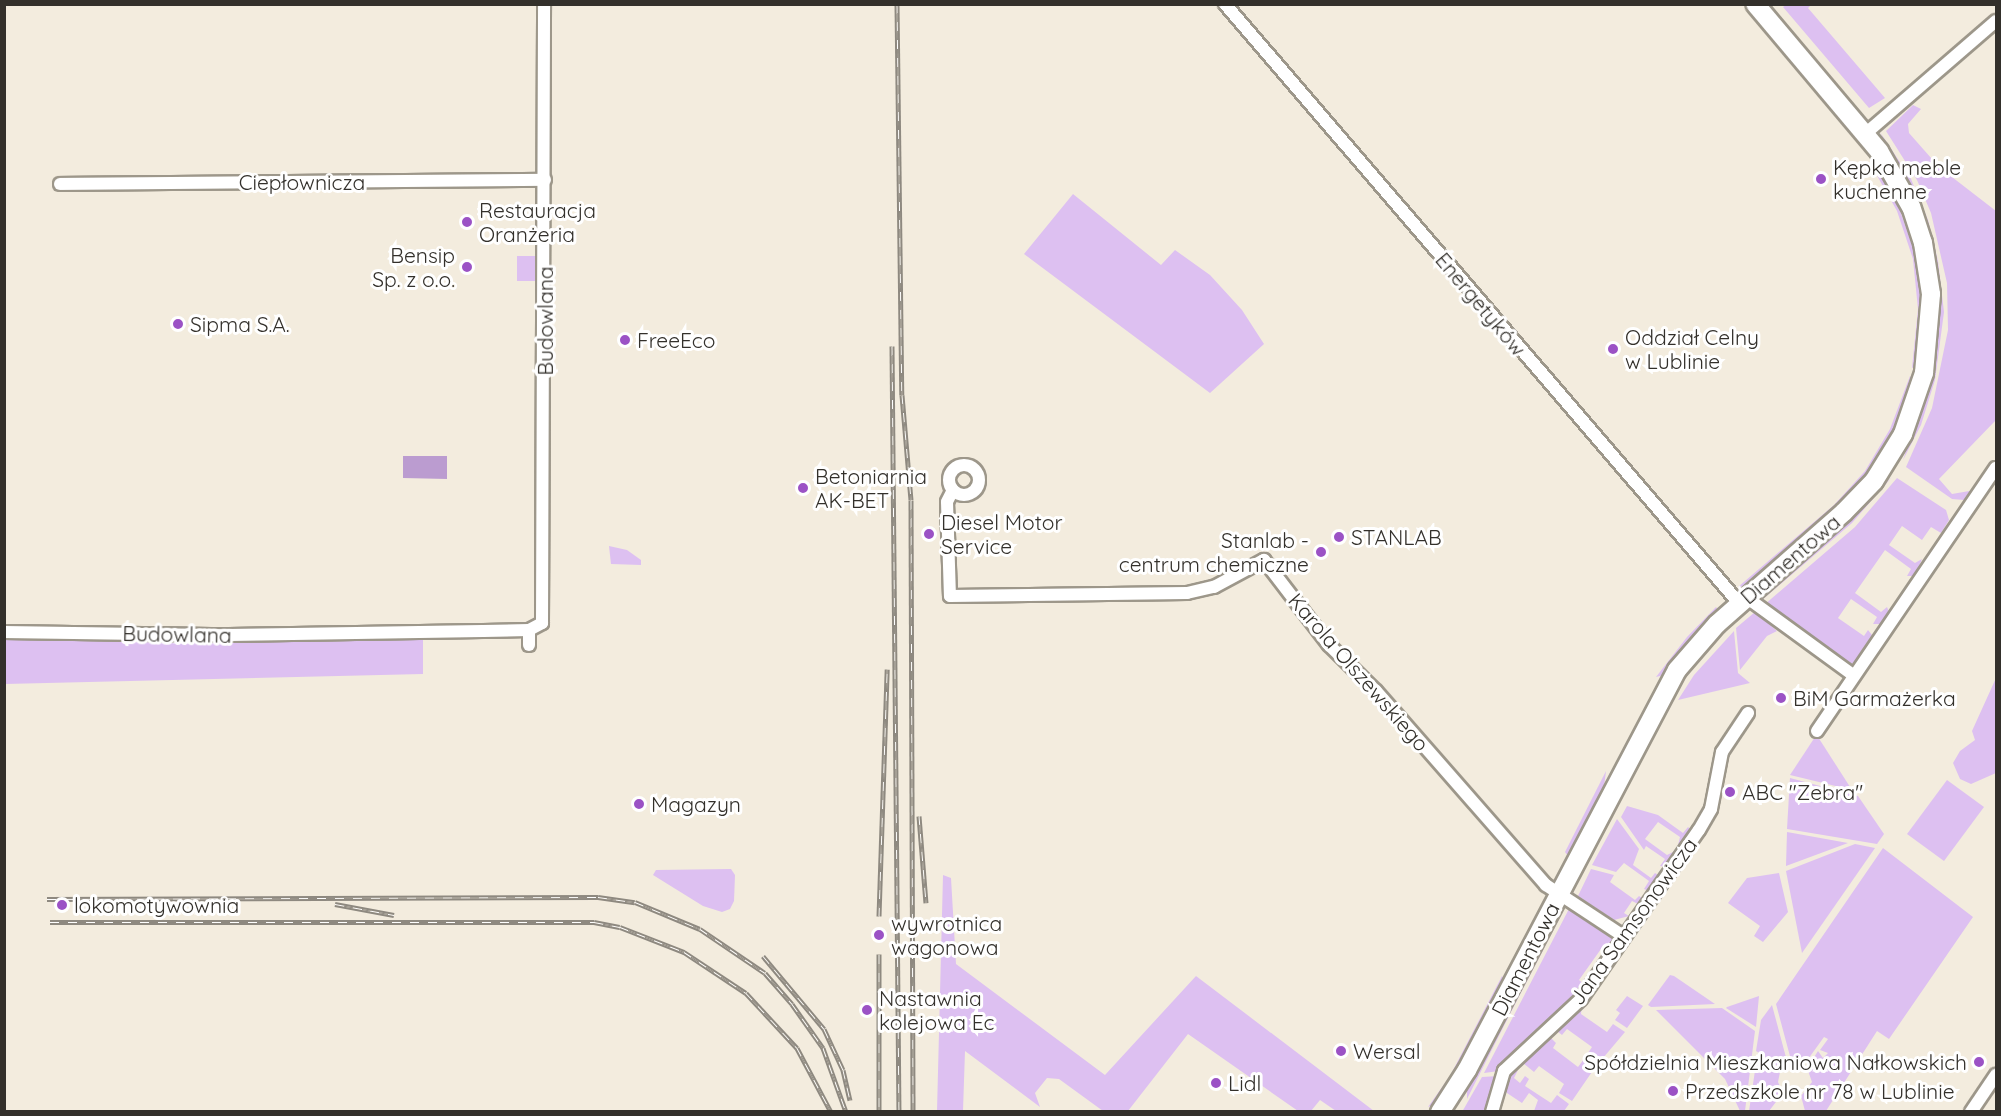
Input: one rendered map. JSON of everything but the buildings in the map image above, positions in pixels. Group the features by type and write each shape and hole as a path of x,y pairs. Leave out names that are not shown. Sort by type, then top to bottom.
{"street":[{"name":"Budowlana","path":"4,632 229,635 529,630 543,623 544,4"},
{"name":"Energetyków","path":"1225,4 1743,600 1853,675"},
{"name":"Diamentowa","path":"1440,1112 1467,1071 1669,682 1703,637 1844,513 1874,481 1903,434 1924,374 1931,312 1923,243 1903,191 1865,134 1755,4"},
{"path":"1865,134 1996,21"},
{"name":"Ciepłownicza","path":"60,184 545,180"},
{"path":"1817,731 1849,688 1853,675 1996,468"},
{"name":"Karola Olszewskiego","path":"953,490 947,502 950,596 1187,593 1214,587 1263,560 1329,645 1376,691 1532,871 1559,893"},
{"path":"529,630 529,645"},
{"name":"Jana Samsonowicza","path":"1492,1112 1504,1071 1581,999 1699,830 1710,809 1722,752 1748,713"},
{"path":"1559,893 1623,936"},
{"path":"1971,1112 1996,1075"}],"shaded area":[{"path":"1811,5 1808,8 1885,98 1869,108 1783,7"},
{"path":"1913,105 1921,109 1908,124 1909,133 1939,167 1996,211 1996,420 1939,479 1952,494 1975,490 1964,500 1952,499 1906,467 1932,408 1948,330 1947,283 1931,213 1917,180 1886,131"},
{"path":"1880,132 1911,179 1928,220 1938,261 1944,312 1935,380 1921,425 1903,460 1934,367 1940,299 1924,219"},
{"path":"1871,165 1877,165 1895,196 1919,265 1922,298 1916,366 1912,368 1918,309 1913,259 1897,211"},
{"path":"1073,194 1161,265 1175,250 1210,275 1242,310 1264,344 1210,393 1024,254"},
{"path":"517,256 536,256 536,281 517,281"},
{"path":"1910,376 1913,380 1894,431 1866,475 1838,507 1745,586 1738,587 1834,505 1865,471 1890,429"},
{"path":"403,456 447,456 447,479 403,478"},
{"path":"1892,477 1852,523 1763,599 1766,591 1850,519"},
{"path":"1897,478 1946,510 1949,520 1941,533 1931,527 1922,540 1902,526 1889,545 1915,563 1922,559 1915,576 1907,576 1911,569 1885,550 1855,593 1881,612 1887,607 1889,612 1882,624 1873,624 1877,617 1851,599 1838,618 1864,636 1868,630 1872,635 1855,662 1849,665 1764,605 1855,527"},
{"path":"609,546 627,550 641,560 641,565 611,564"},
{"path":"1716,607 1718,610 1664,675 1656,677 1687,637"},
{"path":"1755,612 1777,631 1767,636 1740,670 1736,628"},
{"path":"1734,631 1738,673 1750,683 1678,700 1694,675"},
{"path":"4,638 423,639 423,674 5,684"},
{"path":"1996,678 1996,773 1971,784 1960,779 1953,763 1960,751 1975,740 1972,731"},
{"path":"1815,737 1818,737 1852,790 1790,775"},
{"path":"1606,771 1604,787 1568,856 1565,852"},
{"path":"1790,778 1858,796 1884,834 1877,844 1787,829"},
{"path":"1947,780 1984,807 1944,861 1907,834"},
{"path":"1627,806 1658,815 1683,833 1688,827 1690,829 1683,844 1678,845 1680,837 1658,822 1645,839 1667,855 1673,852 1668,867 1660,866 1665,859 1646,846 1644,850 1621,817"},
{"path":"1617,819 1639,849 1633,865 1651,878 1655,873 1658,875 1649,891 1644,889 1649,881 1624,863 1616,872 1592,865"},
{"path":"1787,832 1848,843 1786,866"},
{"path":"1855,844 1875,848 1802,953 1786,871"},
{"path":"1883,848 1973,917 1889,1039 1877,1031 1826,1111 1805,1111 1801,1096 1812,1082 1807,1068 1818,1051 1823,1058 1828,1053 1820,1050 1828,1039 1824,1037 1806,1062 1791,1060 1776,1004"},
{"path":"731,869 735,875 734,901 730,909 722,912 703,906 653,875 656,870"},
{"path":"1591,869 1614,875 1610,882 1635,900 1639,896 1642,898 1638,904 1632,901 1624,913 1629,916 1614,920 1578,896"},
{"path":"1779,873 1788,912 1763,942 1754,936 1760,926 1728,903 1747,878"},
{"path":"943,875 951,878 956,964 1105,1075 1196,976 1374,1111 1336,1111 1320,1100 1311,1111 1298,1111 1188,1034 1128,1111 1103,1111 1059,1079 1047,1078 1035,1093 1040,1107 965,1051 963,1111 937,1111"},
{"path":"1567,904 1511,1012 1467,1099 1467,1087"},
{"path":"1571,905 1614,935 1614,942 1607,953 1601,949 1579,980 1585,985 1575,999 1499,1071 1484,1073"},
{"path":"1670,975 1715,1004 1651,1007 1648,1005"},
{"path":"1502,976 1504,980 1451,1080 1435,1104 1428,1107 1450,1076"},
{"path":"1627,996 1643,1006 1627,1028 1615,1020 1620,1013 1616,1010"},
{"path":"1759,996 1756,1027 1726,1008 1727,1007"},
{"path":"1582,1005 1581,1014 1607,1032 1613,1024 1625,1032 1598,1064 1586,1056 1592,1047 1567,1029 1562,1035 1557,1031"},
{"path":"1772,1005 1788,1065 1782,1069 1756,1051 1761,1020"},
{"path":"1722,1008 1755,1031 1745,1111 1740,1111 1725,1079 1656,1010"},
{"path":"1549,1036 1556,1043 1553,1048 1578,1067 1584,1059 1596,1066 1572,1101 1559,1093 1564,1084 1539,1066 1534,1072 1523,1063"},
{"path":"1757,1057 1780,1072 1778,1082 1783,1093 1769,1111 1749,1111"},
{"path":"1518,1070 1514,1078 1520,1083 1525,1076 1529,1079 1525,1086 1551,1103 1557,1095 1569,1104 1564,1111 1534,1111 1538,1100 1529,1093 1522,1103 1507,1093 1503,1088 1511,1073"},
{"path":"1498,1076 1487,1111 1462,1112 1482,1077"}],"railway":[{"path":"897,4 902,395 911,500 913,1112"},
{"path":"892,346 899,1112"},
{"path":"879,916 887,669"},
{"path":"919,816 926,903"},
{"path":"47,899 598,897 635,902 700,929 765,973 792,1004 823,1048 846,1112"},
{"path":"335,904 394,915"},
{"path":"50,922 594,922 620,927 684,952 746,993 797,1048 831,1112"},
{"path":"879,954 879,1112"},
{"path":"763,956 824,1029 843,1070 850,1100"}],"place":[{"name":"Kępka meble kuchenne","path":"1821,179"},
{"name":"Restauracja Oranżeria","path":"467,222"},
{"name":"Bensip Sp. z o.o.","path":"467,267"},
{"name":"Sipma S.A.","path":"178,324"},
{"name":"FreeEco","path":"625,340"},
{"name":"Oddział Celny w Lublinie","path":"1613,349"},
{"name":"Betoniarnia AK-BET","path":"803,488"},
{"name":"Diesel Motor Service","path":"929,534"},
{"name":"STANLAB","path":"1339,537"},
{"name":"Stanlab - centrum chemiczne","path":"1321,552"},
{"name":"BiM Garmażerka","path":"1781,698"},
{"name":"ABC \"Zebra\"","path":"1730,792"},
{"name":"Magazyn","path":"639,804"},
{"name":"lokomotywownia","path":"62,905"},
{"name":"wywrotnica wagonowa","path":"879,935"},
{"name":"Nastawnia kolejowa Ec","path":"867,1010"},
{"name":"Wersal","path":"1341,1051"},
{"name":"Spółdzielnia Mieszkaniowa Nałkowskich","path":"1979,1062"},
{"name":"Lidl","path":"1216,1083"},
{"name":"Przedszkole nr 78 w Lublinie","path":"1673,1091"}]}
